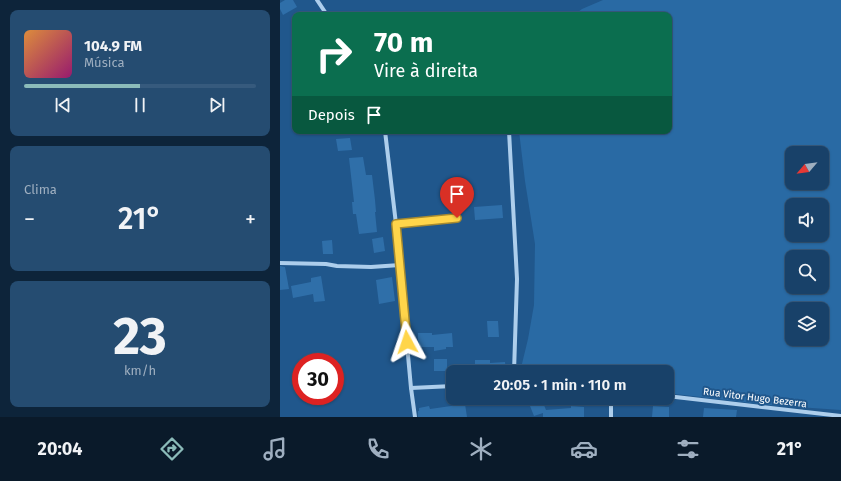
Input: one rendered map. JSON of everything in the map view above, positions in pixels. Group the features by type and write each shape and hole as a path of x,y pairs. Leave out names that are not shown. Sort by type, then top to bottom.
{"street":[{"path":"316,0 325,12"},
{"path":"385,134 396,224 415,417"},
{"path":"509,134 517,279 514,365"},
{"path":"280,263 371,267 400,265"},
{"path":"411,388 446,386"},
{"name":"Rua Vitor Hugo Bezerra","path":"674,397 841,416"},
{"path":"611,405 611,417"}],"lane":[{"path":"396,224 457,218"}],"shaded area":[{"path":"603,0 841,0 841,410 769,405 674,394 674,365 522,365 534,305 535,244 519,134 672,134 672,12 578,12"}],"building":[{"path":"285,0 293,0 297,7 283,15 280,9 280,3"},
{"path":"350,138 352,150 338,151 336,139"},
{"path":"363,157 366,175 372,175 377,232 359,234 356,214 353,214 352,202 354,202 349,158"},
{"path":"502,205 503,218 475,220 474,207"},
{"path":"383,237 385,251 374,253 372,239"},
{"path":"332,240 333,254 323,254 322,241"},
{"path":"280,266 285,267 289,289 280,290"},
{"path":"321,276 325,301 314,302 313,294 293,298 291,286 311,282 311,278"},
{"path":"392,277 395,301 379,304 376,280"},
{"path":"487,321 498,321 499,337 488,337"},
{"path":"418,333 432,333 432,335 452,333 453,347 446,347 446,349 434,351 434,347 418,347"},
{"path":"434,359 447,359 446,371 434,371"},
{"path":"475,360 490,360 490,363 505,362 505,365 475,365"},
{"path":"465,405 467,417 418,417 419,408 429,406 430,409"},
{"path":"544,405 546,410 571,408 571,406 584,407 584,417 543,417 543,413 534,416 530,406"},
{"path":"653,406 669,407 669,417 652,417"},
{"path":"704,408 737,410 736,417 703,417"}],"route":[{"path":"407,342 396,224 457,218"}]}
